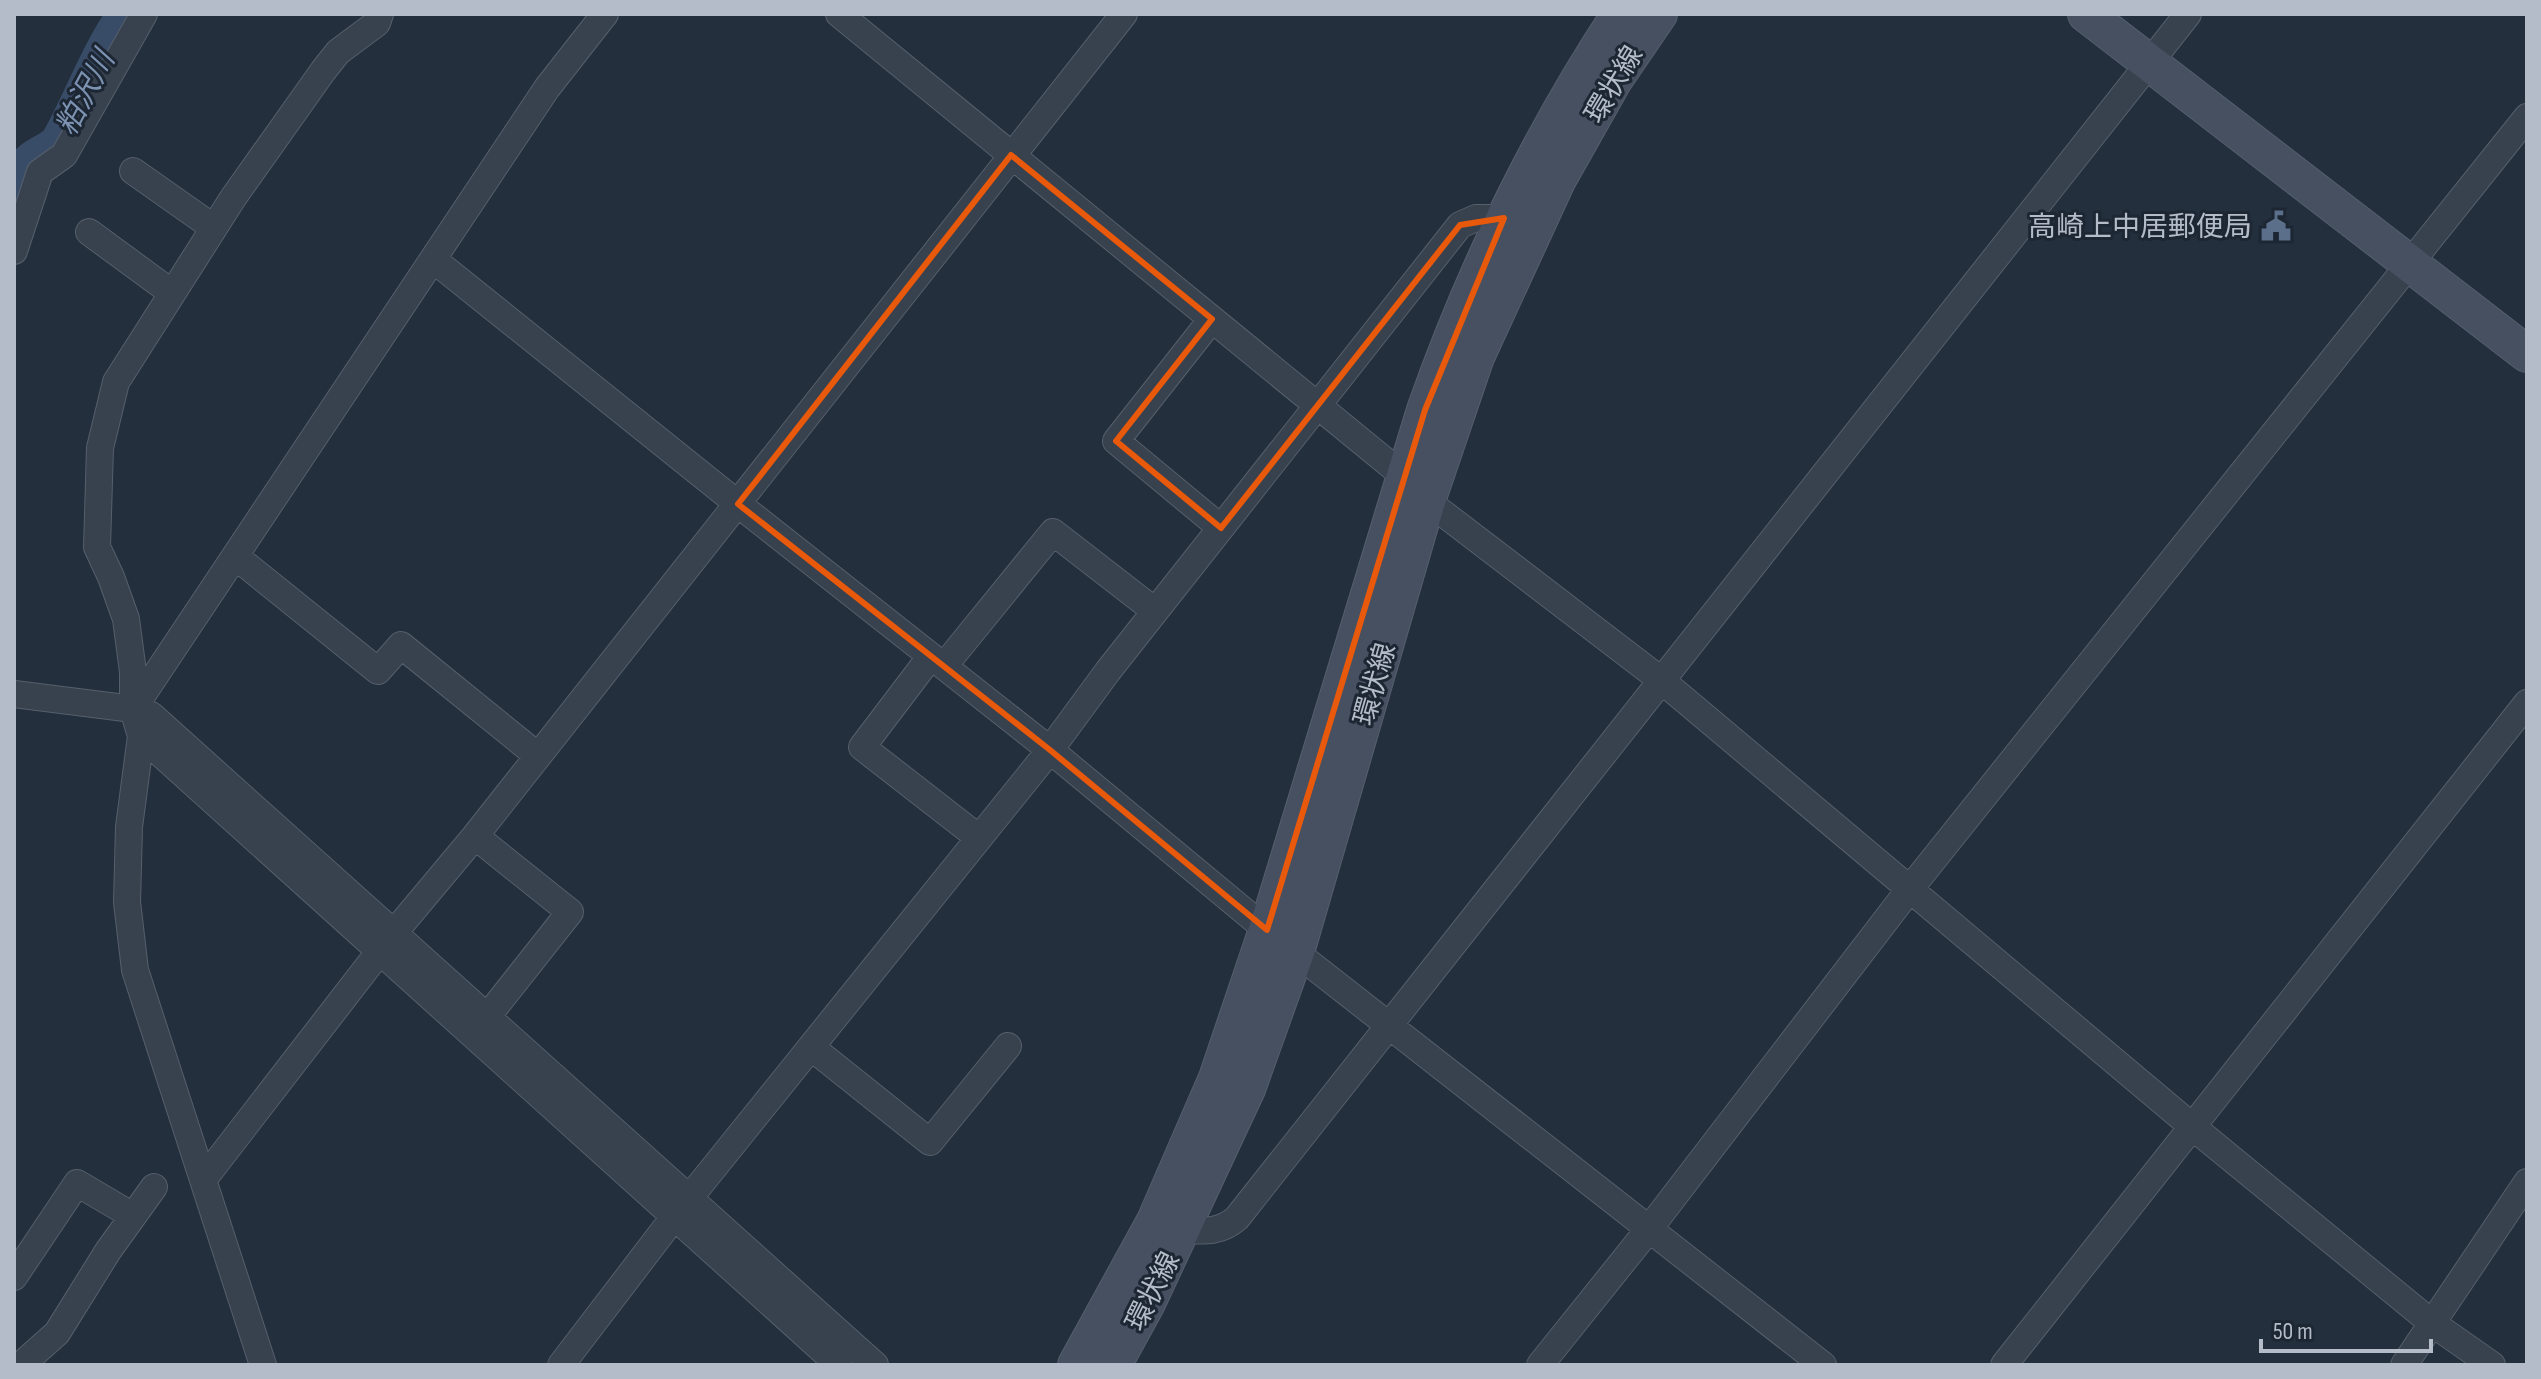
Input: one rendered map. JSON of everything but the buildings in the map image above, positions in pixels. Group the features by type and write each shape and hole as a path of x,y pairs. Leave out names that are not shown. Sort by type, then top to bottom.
{"street":[{"path":"14,251 40,172 64,155 144,14"},
{"path":"263,1365 135,970 127,902 129,827 141,736 133,709 133,672 126,619 97,547 100,448 116,382 172,293 338,52 377,23 380,14"},
{"path":"133,709 547,88 605,14"},
{"path":"839,14 1416,489 1661,680 2194,1128 2432,1323 2492,1365"},
{"path":"203,1180 386,943 475,836 1124,14"},
{"name":"環状線","path":"1113,1365 1147,1303 1247,1089 1296,952 1416,489 1448,344 1504,218 1567,99 1620,14"},
{"name":"環状線","path":"1076,1365 1155,1221 1217,1078 1416,489 1557,181 1614,80 1659,14"},
{"path":"2086,14 2527,354"},
{"path":"1182,1230 1213,1231 1237,1218 2188,14"},
{"path":"1540,1365 1649,1229 1909,890 2527,117"},
{"path":"133,171 214,228"},
{"path":"561,1365 682,1208 1050,750 1155,611 1460,225 1476,218 1504,218"},
{"path":"89,232 172,293"},
{"path":"434,260 1050,750 1267,930 1823,1365"},
{"path":"1212,319 1116,441 1221,528"},
{"path":"979,838 862,747 1053,532 1155,611"},
{"path":"235,556 378,671 401,645 538,756"},
{"path":"14,694 133,709 151,715 386,943 487,1017 839,1365"},
{"path":"2004,1365 2527,703"},
{"path":"141,736 386,943 682,1208 875,1365"},
{"path":"475,836 570,912 487,1017"},
{"path":"811,1047 930,1142 1008,1046"},
{"path":"2404,1365 2527,1182"},
{"path":"14,1277 77,1183 133,1216"},
{"path":"21,1365 57,1333 154,1187"}],"highlighted area":[{"path":"1011,155 1212,319 1116,441 1221,528 1460,225 1504,218 1425,410 1267,930 1050,750 738,504"}],"waterway":[{"name":"粕沢川","path":"14,205 19,181 25,170 59,143 109,44 128,14"}],"place":[{"name":"高崎上中居郵便局","path":"2276,226"}]}
